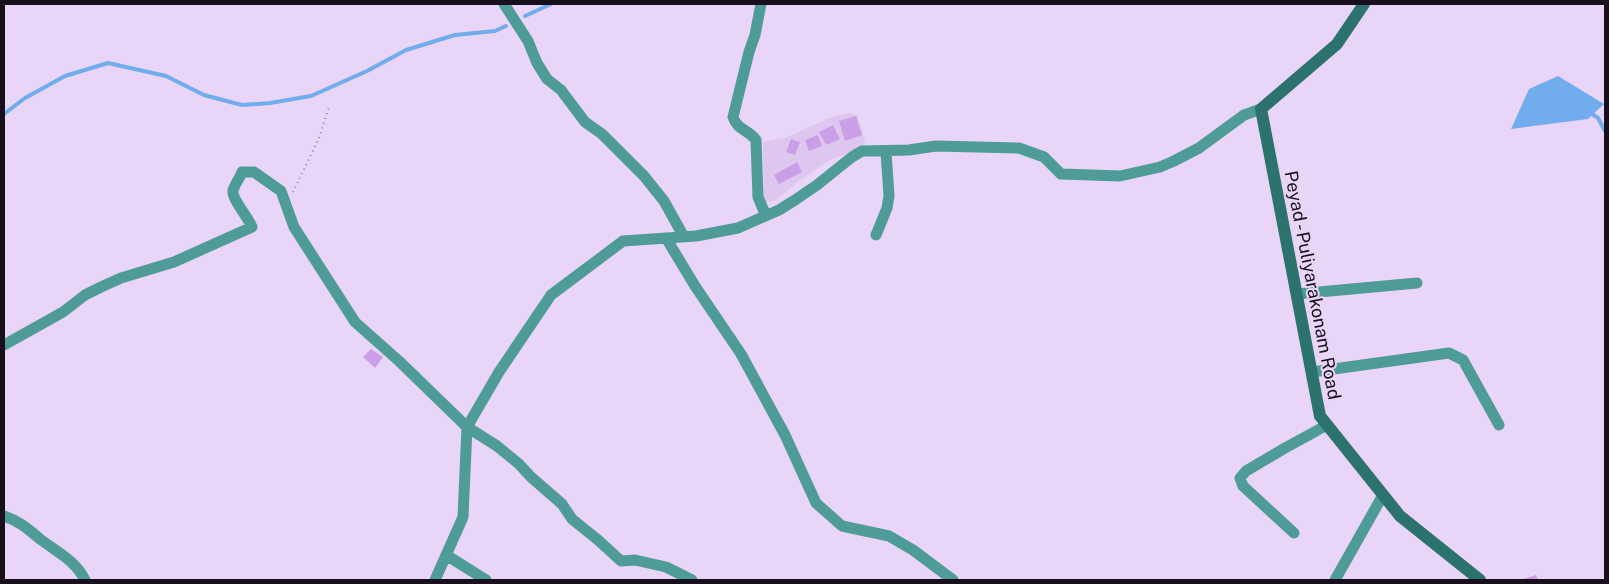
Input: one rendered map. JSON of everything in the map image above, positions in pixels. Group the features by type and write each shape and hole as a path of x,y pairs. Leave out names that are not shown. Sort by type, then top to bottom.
{"main road":[{"path":"1262,109 1337,44 1364,4"},
{"name":"Peyad - Puliyarakonam Road","path":"1262,109 1320,416 1400,516 1480,580"}],"street":[{"path":"504,4 528,41 537,63 547,79 560,90 585,122 602,134 644,176 664,201 684,237"},
{"path":"760,4 755,35 745,65 733,117 738,127 752,135 756,140 758,197 766,216"},
{"path":"435,580 463,517 467,427 499,372 551,295 623,241 684,237 738,228 766,216 795,200 852,157 862,152 886,152 936,146 1019,148 1044,158 1061,174 1120,176 1160,167 1174,161 1199,148 1244,115 1262,109"},
{"path":"876,234 887,208 889,196 886,152"},
{"path":"4,345 63,312 85,295 101,287 121,278 174,262 252,227 248,217 233,198 233,190 242,172 254,172 281,191 294,227 355,322 399,361 467,427 497,446 519,464 562,504 572,519 621,561 634,560 666,567 692,580"},
{"path":"666,238 694,286 741,354 785,435 816,503 842,526 889,536 913,550 953,580"},
{"path":"1297,294 1417,283"},
{"path":"1312,372 1448,353 1463,360 1499,425"},
{"path":"1294,533 1243,486 1240,478 1246,471 1327,425"},
{"path":"1335,580 1383,495"},
{"path":"4,516 24,525 40,539 62,553 73,563 85,580"},
{"path":"446,555 486,580"}],"path":[{"path":"286,205 319,138 329,108"}],"shaded area":[{"path":"849,113 857,115 865,141 864,147 828,161 800,180 776,200 764,202 763,142 785,138 829,118"}],"water":[{"path":"1558,76 1604,104 1588,119 1511,129 1529,89"}],"building":[{"path":"856,116 862,135 845,141 839,121"},
{"path":"833,125 840,139 826,145 819,132"},
{"path":"818,135 822,146 809,151 805,140"},
{"path":"791,139 800,142 795,155 786,152"},
{"path":"797,162 802,172 779,184 774,175"},
{"path":"371,349 383,357 375,368 363,357"},
{"path":"1536,575 1538,580 1520,580"}],"waterway":[{"path":"525,16 551,4"},
{"path":"4,114 25,98 65,76 108,63 166,76 204,95 242,105 270,103 311,96 367,71 406,50 455,35 495,31 506,26"},
{"path":"1589,112 1598,118 1605,131"}]}
